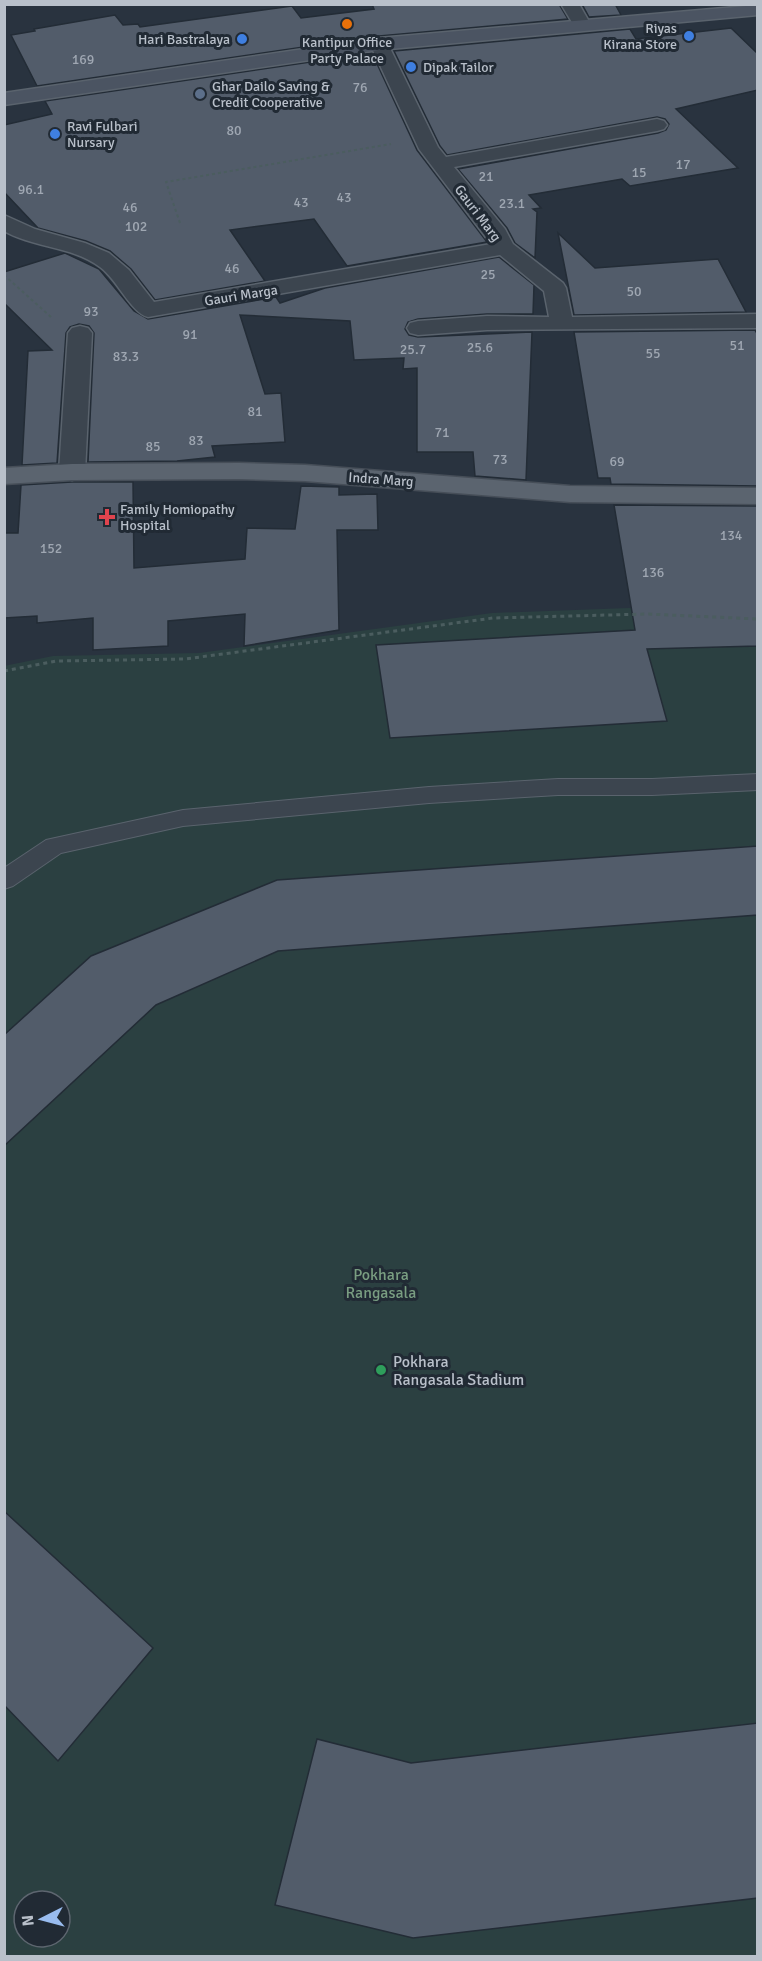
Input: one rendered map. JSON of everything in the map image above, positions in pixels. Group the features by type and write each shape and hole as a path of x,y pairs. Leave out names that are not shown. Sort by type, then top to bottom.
{"main road":[{"path":"4,99 380,44 758,10"},
{"name":"Indra Marg","path":"4,476 72,472 239,471 305,473 570,494 758,496"}],"street":[{"path":"570,4 582,25"},
{"name":"Gauri Marg","path":"380,44 424,138 441,164 497,234 504,248 555,288 562,324"},
{"path":"441,164 495,152 595,138 657,125"},
{"name":"Gauri Marga","path":"4,221 39,238 78,248 103,259 120,274 148,310 504,248"},
{"path":"418,328 488,323 758,321"},
{"path":"72,472 80,333"}],"lane":[{"path":"4,880 54,846 183,818 429,795 558,787 652,787 758,782"}],"path":[{"path":"180,223 166,182 424,138"},
{"path":"4,275 54,319 80,333"},
{"path":"4,671 56,661 185,659 493,618 646,614 758,619"}],"green space":[{"name":"Pokhara Rangasala","path":"629,608 757,611 757,1956 5,1956 4,666 53,656 199,653 492,613"}],"building":[{"path":"372,4 559,4 568,19 379,36 37,86 11,35 115,15 123,25 138,24 140,27 292,6 301,18 374,9"},
{"path":"582,4 615,4 621,15 589,17"},
{"path":"731,28 758,54 758,90 676,109 738,168 630,186 622,179 529,195 541,208 533,209 537,212 535,258 515,243 507,228 458,169 658,133 666,130 669,124 665,119 657,117 447,155 440,146 394,51 630,29 636,39"},
{"path":"372,53 417,150 487,242 347,266 314,219 230,230 265,281 155,300 131,269 110,251 86,241 38,228 4,192 4,125 52,114 45,101"},
{"path":"558,233 595,268 718,259 746,312 574,315"},
{"path":"65,253 99,269 134,311 148,319 276,297 280,303 325,288 499,257 534,285 533,314 487,314 418,319 408,322 405,329 409,335 418,337 532,332 526,480 475,476 473,452 417,452 417,368 403,369 404,358 354,360 350,321 240,315 265,394 281,393 285,442 212,446 215,457 177,461 88,462 94,333 89,326 79,324 70,327 66,333 57,463 22,465 28,351 52,350 4,303 4,272"},
{"path":"755,330 758,335 758,486 611,484 610,478 598,478 574,332"},
{"path":"133,482 134,568 245,559 247,528 295,529 301,486 339,487 339,495 377,494 378,530 337,530 339,630 244,646 245,614 168,621 168,646 93,650 93,618 37,623 37,616 4,618 4,533 18,533 21,485"},
{"path":"614,505 758,506 758,646 647,649 667,721 390,738 376,645 635,630"},
{"path":"758,846 758,915 278,951 156,1005 4,1146 4,1035 91,956 277,880"},
{"path":"4,1511 153,1648 58,1761 4,1705"},
{"path":"758,1723 758,1898 413,1938 275,1905 317,1739 411,1763"}],"place":[{"name":"Kantipur Office Party Palace","path":"347,24"},
{"name":"Riyas Kirana Store","path":"689,36"},
{"name":"Hari Bastralaya","path":"242,39"},
{"name":"Dipak Tailor","path":"411,67"},
{"name":"Ghar Dailo Saving & Credit Cooperative","path":"200,94"},
{"name":"Ravi Fulbari Nursary","path":"55,134"},
{"name":"Family Homiopathy Hospital","path":"107,517"},
{"name":"Pokhara Rangasala Stadium","path":"381,1370"}]}
